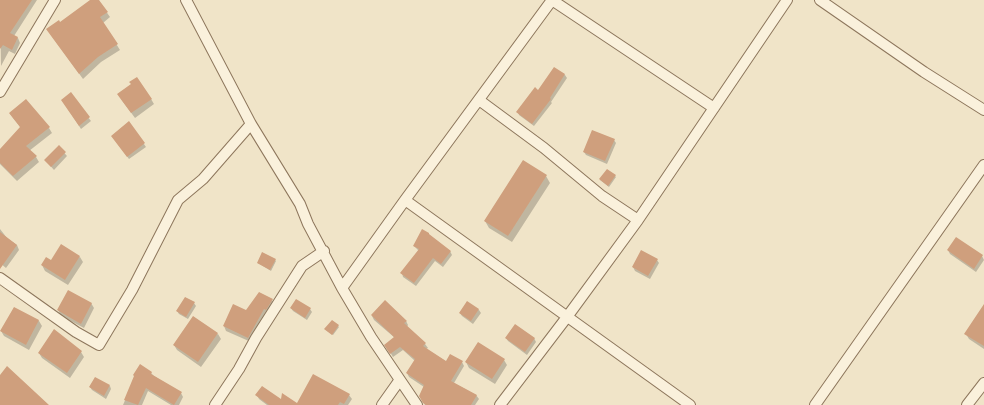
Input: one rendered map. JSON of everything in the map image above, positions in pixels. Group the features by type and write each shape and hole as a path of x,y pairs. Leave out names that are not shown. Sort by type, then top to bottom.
{"street":[{"path":"0,92 56,0"},
{"path":"186,0 251,124 300,204 308,224 324,251 342,288 399,381 417,405"},
{"path":"342,288 552,0 714,108"},
{"path":"500,405 638,220 788,0"},
{"path":"820,0 924,72 984,110"},
{"path":"478,100 544,148 602,196 638,220"},
{"path":"0,278 76,332 99,345 132,290 178,200 203,179 251,124"},
{"path":"815,405 984,165"},
{"path":"405,200 690,405"},
{"path":"215,405 239,369 256,338 302,266 324,251"},
{"path":"382,405 399,381"},
{"path":"968,405 984,383"}],"building":[{"path":"0,0 32,0 10,33 18,37 12,50 3,45 0,49"},
{"path":"90,0 99,0 108,12 100,17 118,44 98,57 79,74 46,29 59,20 60,22"},
{"path":"554,67 565,74 550,98 551,99 532,124 516,112 535,87 538,90"},
{"path":"137,77 152,99 131,113 117,94 131,84 129,82"},
{"path":"71,92 90,117 79,126 61,100"},
{"path":"26,99 50,127 26,146 37,156 13,176 0,163 0,149 20,127 9,113"},
{"path":"129,121 145,143 127,157 111,136"},
{"path":"592,130 615,139 605,161 583,152"},
{"path":"59,145 66,152 51,167 44,160"},
{"path":"523,160 547,175 508,236 484,221"},
{"path":"607,169 616,175 608,186 599,179"},
{"path":"422,229 451,251 441,264 433,258 414,283 400,273 419,249 413,246"},
{"path":"0,232 17,245 0,269"},
{"path":"956,237 983,255 974,269 947,250"},
{"path":"61,244 80,256 65,280 41,265 46,257 51,260"},
{"path":"641,250 658,259 648,276 632,267"},
{"path":"262,252 276,259 270,270 257,263"},
{"path":"68,290 92,303 81,324 57,310"},
{"path":"259,292 273,299 266,310 264,309 248,338 223,326 233,304 246,310"},
{"path":"185,297 195,302 186,317 176,311"},
{"path":"296,299 311,308 305,318 290,308"},
{"path":"385,300 407,321 404,323 426,343 423,346 446,361 450,354 463,361 451,381 477,395 471,405 426,405 423,403 419,396 424,385 406,373 415,359 400,347 390,354 384,345 394,337 371,315"},
{"path":"467,301 479,309 471,321 459,313"},
{"path":"984,304 984,346 964,334"},
{"path":"14,307 39,320 26,345 0,331"},
{"path":"193,316 218,333 198,362 173,345"},
{"path":"332,320 339,325 332,335 324,329"},
{"path":"515,324 535,338 525,352 505,338"},
{"path":"54,329 82,351 67,373 38,353"},
{"path":"478,342 505,359 492,379 465,362"},
{"path":"140,364 152,372 151,374 182,392 174,405 146,388 138,405 124,400 134,376 133,375"},
{"path":"7,366 49,405 0,405 0,375"},
{"path":"313,374 350,394 344,404 340,402 338,405 269,405 255,395 262,386 281,399 282,393 297,403"},
{"path":"95,377 110,385 104,396 89,387"}]}
